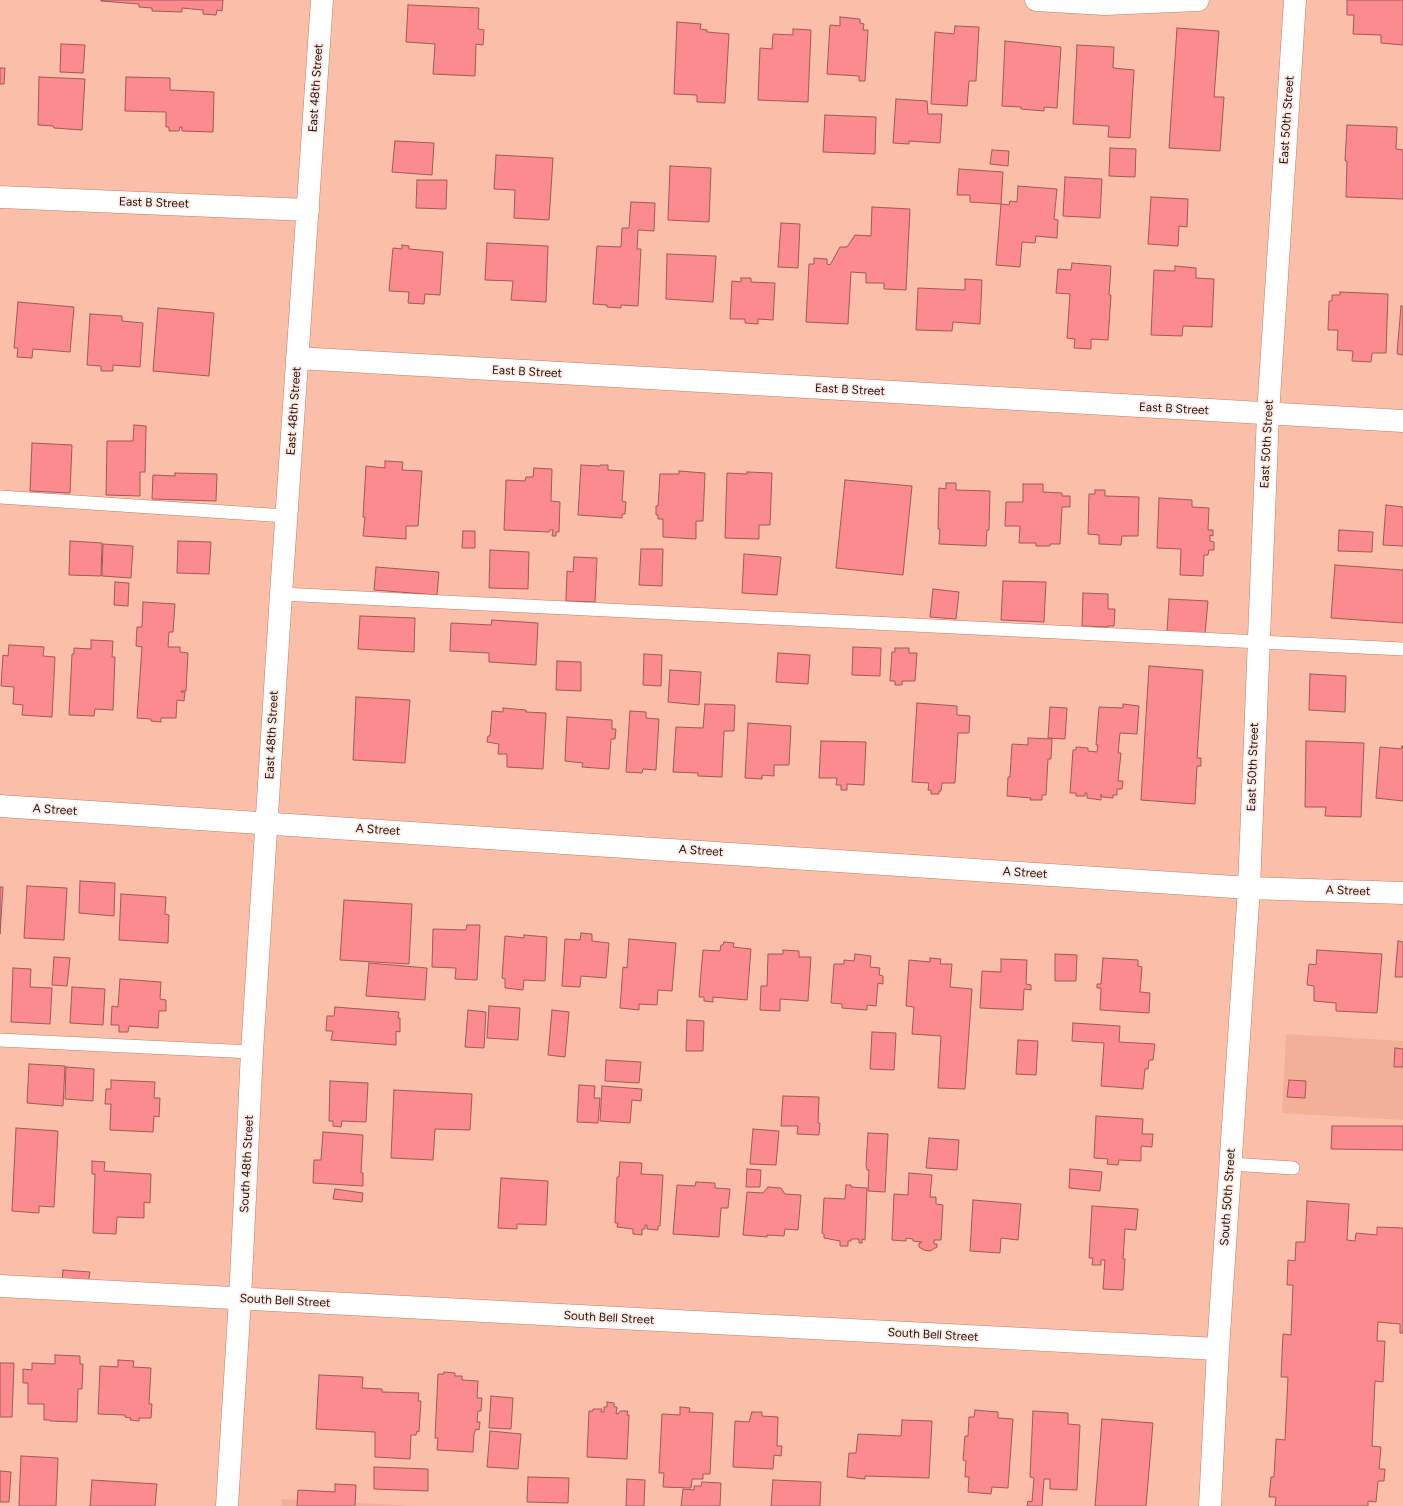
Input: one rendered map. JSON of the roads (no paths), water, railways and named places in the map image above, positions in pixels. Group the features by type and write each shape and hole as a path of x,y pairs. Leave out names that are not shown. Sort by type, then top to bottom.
{"street":[{"name":"East 48th Street","path":"267,823 286,516 322,0"},
{"path":"1036,0 1105,4 1198,0"},
{"name":"East 50th Street","path":"1249,888 1268,414 1295,0"},
{"name":"East B Street","path":"0,197 308,210"},
{"name":"East B Street","path":"297,358 1403,421"},
{"name":"A Street","path":"0,806 1249,888 1403,893"},
{"name":"South 48th Street","path":"227,1506 240,1299 252,1052 267,823"},
{"name":"South 50th Street","path":"1210,1506 1218,1349 1249,888"},
{"name":"South Bell Street","path":"0,1286 1218,1349"}],"lane":[{"path":"0,497 286,516"},
{"path":"281,594 1403,649"},
{"path":"0,1040 252,1052"},
{"path":"1230,1164 1293,1168"}]}
